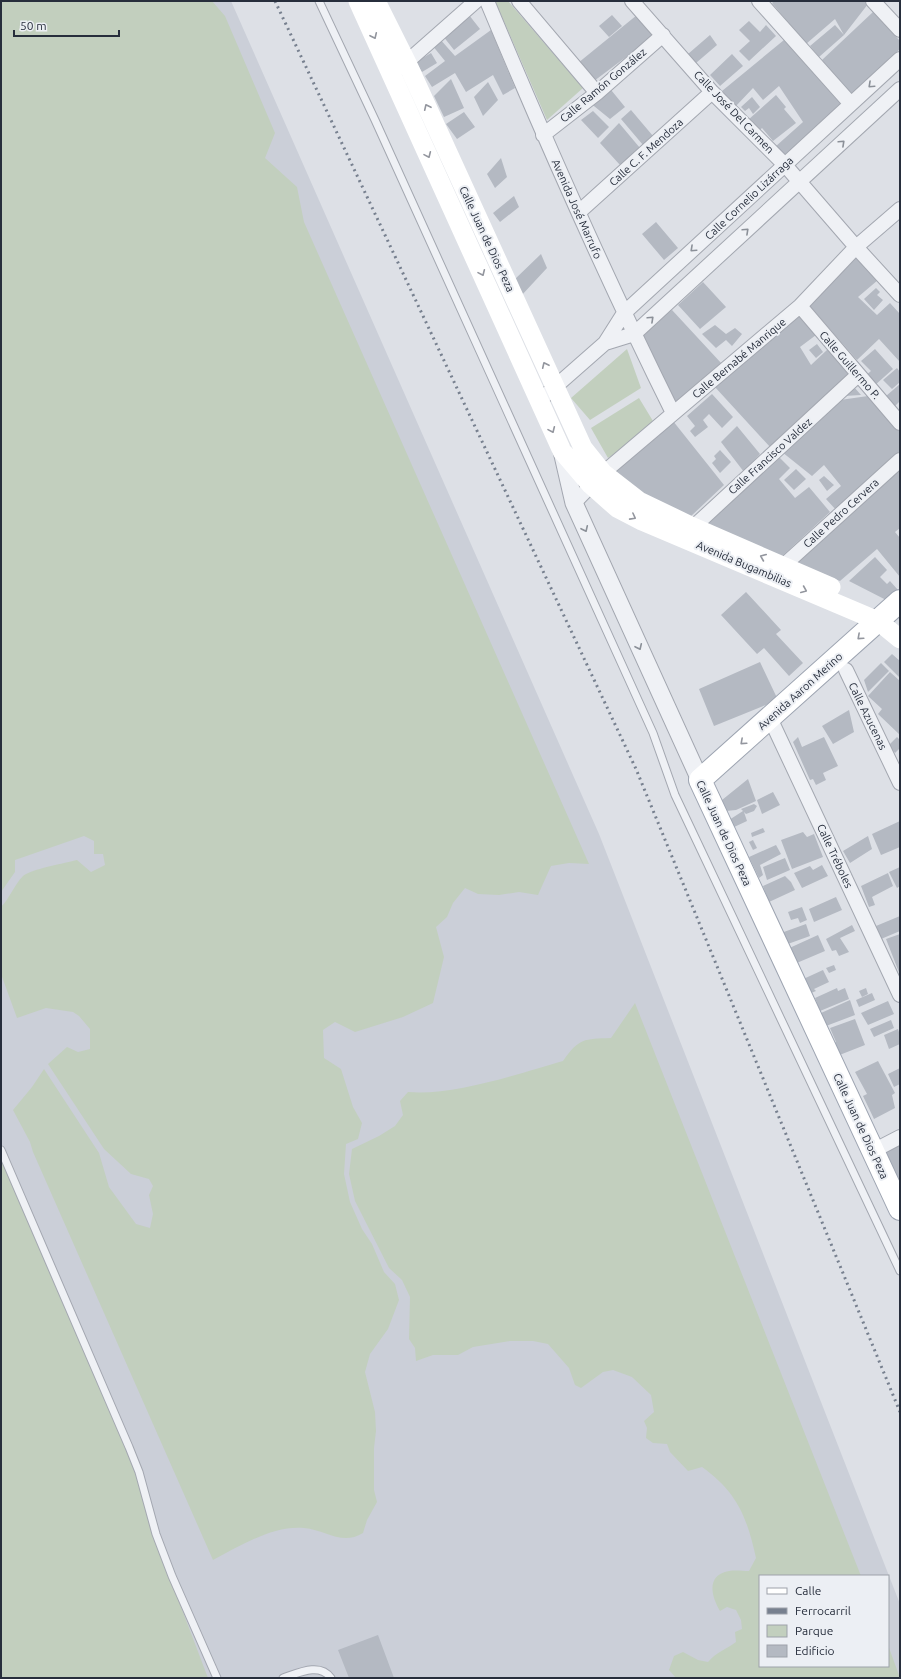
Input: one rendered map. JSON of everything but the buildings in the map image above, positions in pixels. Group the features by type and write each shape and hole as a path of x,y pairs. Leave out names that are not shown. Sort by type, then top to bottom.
{"main road":[{"name":"Calle Juan de Dios Peza","path":"358,1 399,68 555,387 597,479"},
{"name":"Calle Juan de Dios Peza","path":"376,1 399,68 539,401 562,452 597,479"},
{"name":"Avenida Bugambilias","path":"597,479 639,501 687,533 894,620"},
{"name":"Avenida Bugambilias","path":"687,533 783,566 894,620"},
{"name":"Avenida Aaron Merino","path":"703,787 894,620"},
{"name":"Avenida Aaron Merino","path":"774,724 846,670 894,620"},
{"name":"Calle Juan de Dios Peza","path":"703,787 900,1209"}],"street":[{"path":"399,68 476,1"},
{"name":"Avenida José Marrufo","path":"487,1 543,135 624,314 674,413"},
{"path":"519,1 597,92"},
{"name":"Calle José Del Carmen","path":"632,1 712,92 785,165 900,295"},
{"path":"759,1 850,104"},
{"path":"873,1 900,30"},
{"name":"Calle Ramón González","path":"543,135 597,92 662,35"},
{"name":"Calle Cornelio Lizárraga","path":"539,401 605,343 624,314 900,59"},
{"name":"Calle Cornelio Lizárraga","path":"605,343 634,334 900,89"},
{"name":"Calle C. F. Mendoza","path":"579,212 712,92"},
{"name":"Calle Bernabé Manrique","path":"574,503 597,479 800,306 856,247 900,209"},
{"name":"Calle Guillermo P.","path":"800,306 900,423"},
{"name":"Calle Francisco Valdez","path":"687,533 858,375"},
{"name":"Calle Juan de Dios Peza","path":"562,452 574,503 703,787"},
{"name":"Calle Pedro Cervera","path":"783,566 900,460"},
{"name":"Calle Azucenas","path":"846,670 900,783"},
{"name":"Calle Tréboles","path":"774,724 900,995"},
{"path":"873,1151 900,1137"}],"lane":[{"path":"319,1 378,127 646,719 659,748 675,795 900,1271"},
{"path":"1,1150 132,1453 142,1480 156,1534 172,1576 217,1678"},
{"path":"283,1678 300,1672 316,1669 324,1671 331,1678"}],"shaded area":[{"path":"1,1 231,1 599,834 889,1575 759,1575 759,1667 889,1667 889,1576 900,1604 900,1678 1,1678"}],"green space":[{"path":"1,1 212,1 225,16 275,133 265,158 297,187 304,222 589,864 569,863 551,866 538,895 519,892 499,895 478,894 465,888 453,903 447,917 436,927 444,957 433,1003 403,1017 355,1032 335,1022 323,1030 324,1058 341,1069 353,1107 362,1123 358,1139 346,1144 344,1174 350,1202 362,1229 372,1244 384,1272 395,1284 399,1300 388,1329 370,1354 365,1372 375,1412 376,1431 374,1448 374,1490 377,1502 367,1520 363,1533 355,1537 341,1538 312,1529 292,1528 269,1533 245,1543 213,1560 33,1152 30,1142 13,1110 32,1087 44,1069 99,1153 109,1187 136,1224 150,1228 153,1214 149,1195 153,1186 149,1179 131,1174 104,1149 48,1064 67,1047 78,1052 90,1049 90,1029 79,1016 73,1012 46,1008 17,1018 1,974 1,907 23,876 27,873 77,860 91,872 105,865 103,854 94,854 94,841 84,836 15,860 15,872 1,892"},
{"path":"495,1 508,1 583,88 547,120"},
{"path":"627,349 641,388 590,420 571,398"},
{"path":"639,398 656,426 608,458 591,428"},
{"path":"635,1003 861,1575 759,1575 759,1667 889,1667 889,1648 900,1678 676,1678 669,1670 674,1656 683,1652 698,1660 708,1662 718,1653 736,1642 735,1632 742,1629 741,1620 736,1610 727,1607 720,1611 714,1599 712,1587 714,1581 722,1573 729,1571 749,1571 756,1558 749,1530 739,1506 724,1486 702,1467 688,1471 670,1452 667,1444 653,1443 646,1438 647,1428 644,1421 654,1412 651,1395 632,1377 613,1370 603,1372 581,1388 575,1385 569,1368 548,1344 533,1341 510,1341 473,1347 458,1355 433,1355 416,1361 415,1348 409,1339 410,1297 402,1280 389,1268 355,1201 349,1174 352,1149 379,1136 395,1126 403,1115 400,1101 408,1092 445,1091 506,1078 563,1061 573,1048 583,1041 611,1038"},
{"path":"1,1154 134,1461 156,1541 208,1678 1,1678"}],"railway":[{"path":"275,1 636,769 900,1412"}]}
